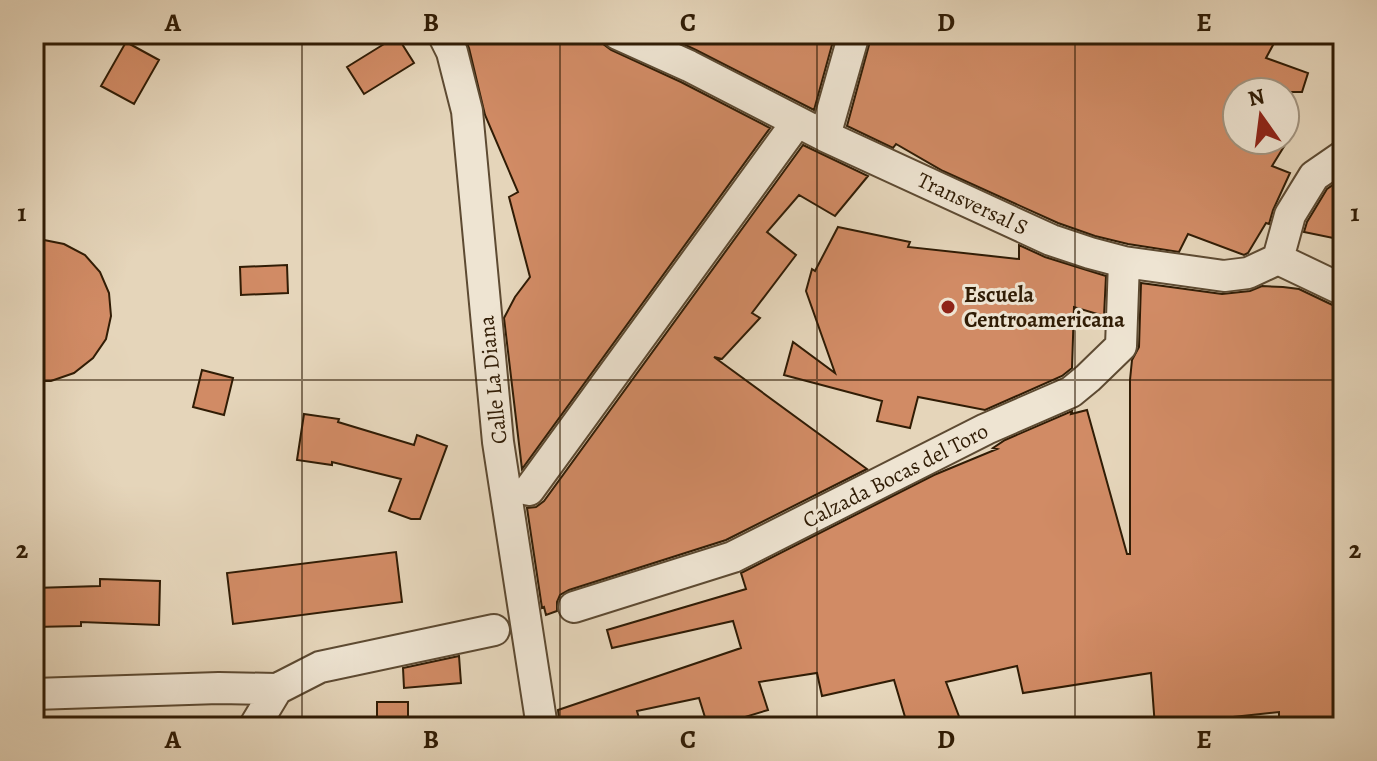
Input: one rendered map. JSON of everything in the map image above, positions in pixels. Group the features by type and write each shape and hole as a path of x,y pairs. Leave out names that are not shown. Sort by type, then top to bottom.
{"street":[{"name":"Calle La Diana","path":"443,34 452,52 467,111 498,442 542,727"},
{"name":"Transversal S","path":"618,34 689,66 825,136 1051,240 1124,262 1224,276 1248,273 1278,259"},
{"path":"825,136 854,34"},
{"path":"529,490 797,122"},
{"path":"1343,156 1314,176 1290,215 1278,259 1343,290"},
{"name":"Calzada Bocas del Toro","path":"574,607 733,557 986,429 1071,392 1121,346 1124,262"},
{"path":"34,694 277,689 320,667 494,630"},
{"path":"254,727 277,689"}],"building":[{"path":"463,34 600,34 603,44 611,50 770,128 522,469 504,318 530,277 509,197 518,192 485,115"},
{"path":"662,34 835,34 814,110"},
{"path":"872,34 1279,34 1266,58 1308,73 1302,92 1301,76 1221,76 1221,156 1278,156 1272,166 1290,173 1269,224 1266,223 1244,255 1188,234 1179,252 1095,236 1058,223 943,171 896,144 893,148 847,126"},
{"path":"397,36 414,63 364,94 347,67"},
{"path":"126,42 159,60 134,104 101,86"},
{"path":"803,145 868,176 835,216 799,195 767,232 796,255 752,313 760,318 722,359 714,357 867,469 726,540 569,590 560,595 557,611 546,615 542,608 527,508 536,507 544,501"},
{"path":"1343,178 1343,240 1304,232 1327,189"},
{"name":"Escuela Centroamericana","path":"838,227 910,242 908,247 1019,259 1019,245 1045,257 1106,276 1104,316 1074,307 1072,368 1062,376 985,410 918,397 910,428 877,421 882,401 784,375 793,342 835,373 806,291 812,269 815,271"},
{"path":"34,238 64,244 85,255 100,272 109,293 111,316 106,339 93,358 74,373 51,381 34,381"},
{"path":"287,265 288,293 241,295 240,267"},
{"path":"1141,283 1222,294 1250,291 1262,286 1299,289 1343,310 1343,727 1279,727 1279,712 1206,720 1206,727 1155,727 1151,673 1023,693 1017,666 946,682 963,727 908,727 894,680 822,696 817,673 759,682 768,710 712,727 708,727 699,698 637,711 640,722 626,727 560,727 558,710 741,648 733,621 612,648 607,630 746,589 741,573 934,475 997,449 993,448 1005,440 1072,411 1071,414 1087,410 1127,554 1130,554 1130,380 1132,360 1139,347"},
{"path":"202,370 233,378 224,415 193,407"},
{"path":"304,414 339,419 338,422 414,445 417,435 447,446 420,519 389,511 401,479 332,462 332,465 297,460"},
{"path":"396,552 402,602 233,624 227,573"},
{"path":"100,579 160,581 159,625 81,622 81,626 34,627 34,588 100,586"},
{"path":"459,656 461,683 404,688 403,668"},
{"path":"377,702 408,702 408,727 377,727"}],"place":[{"name":"Escuela Centroamericana","path":"948,307"}]}
